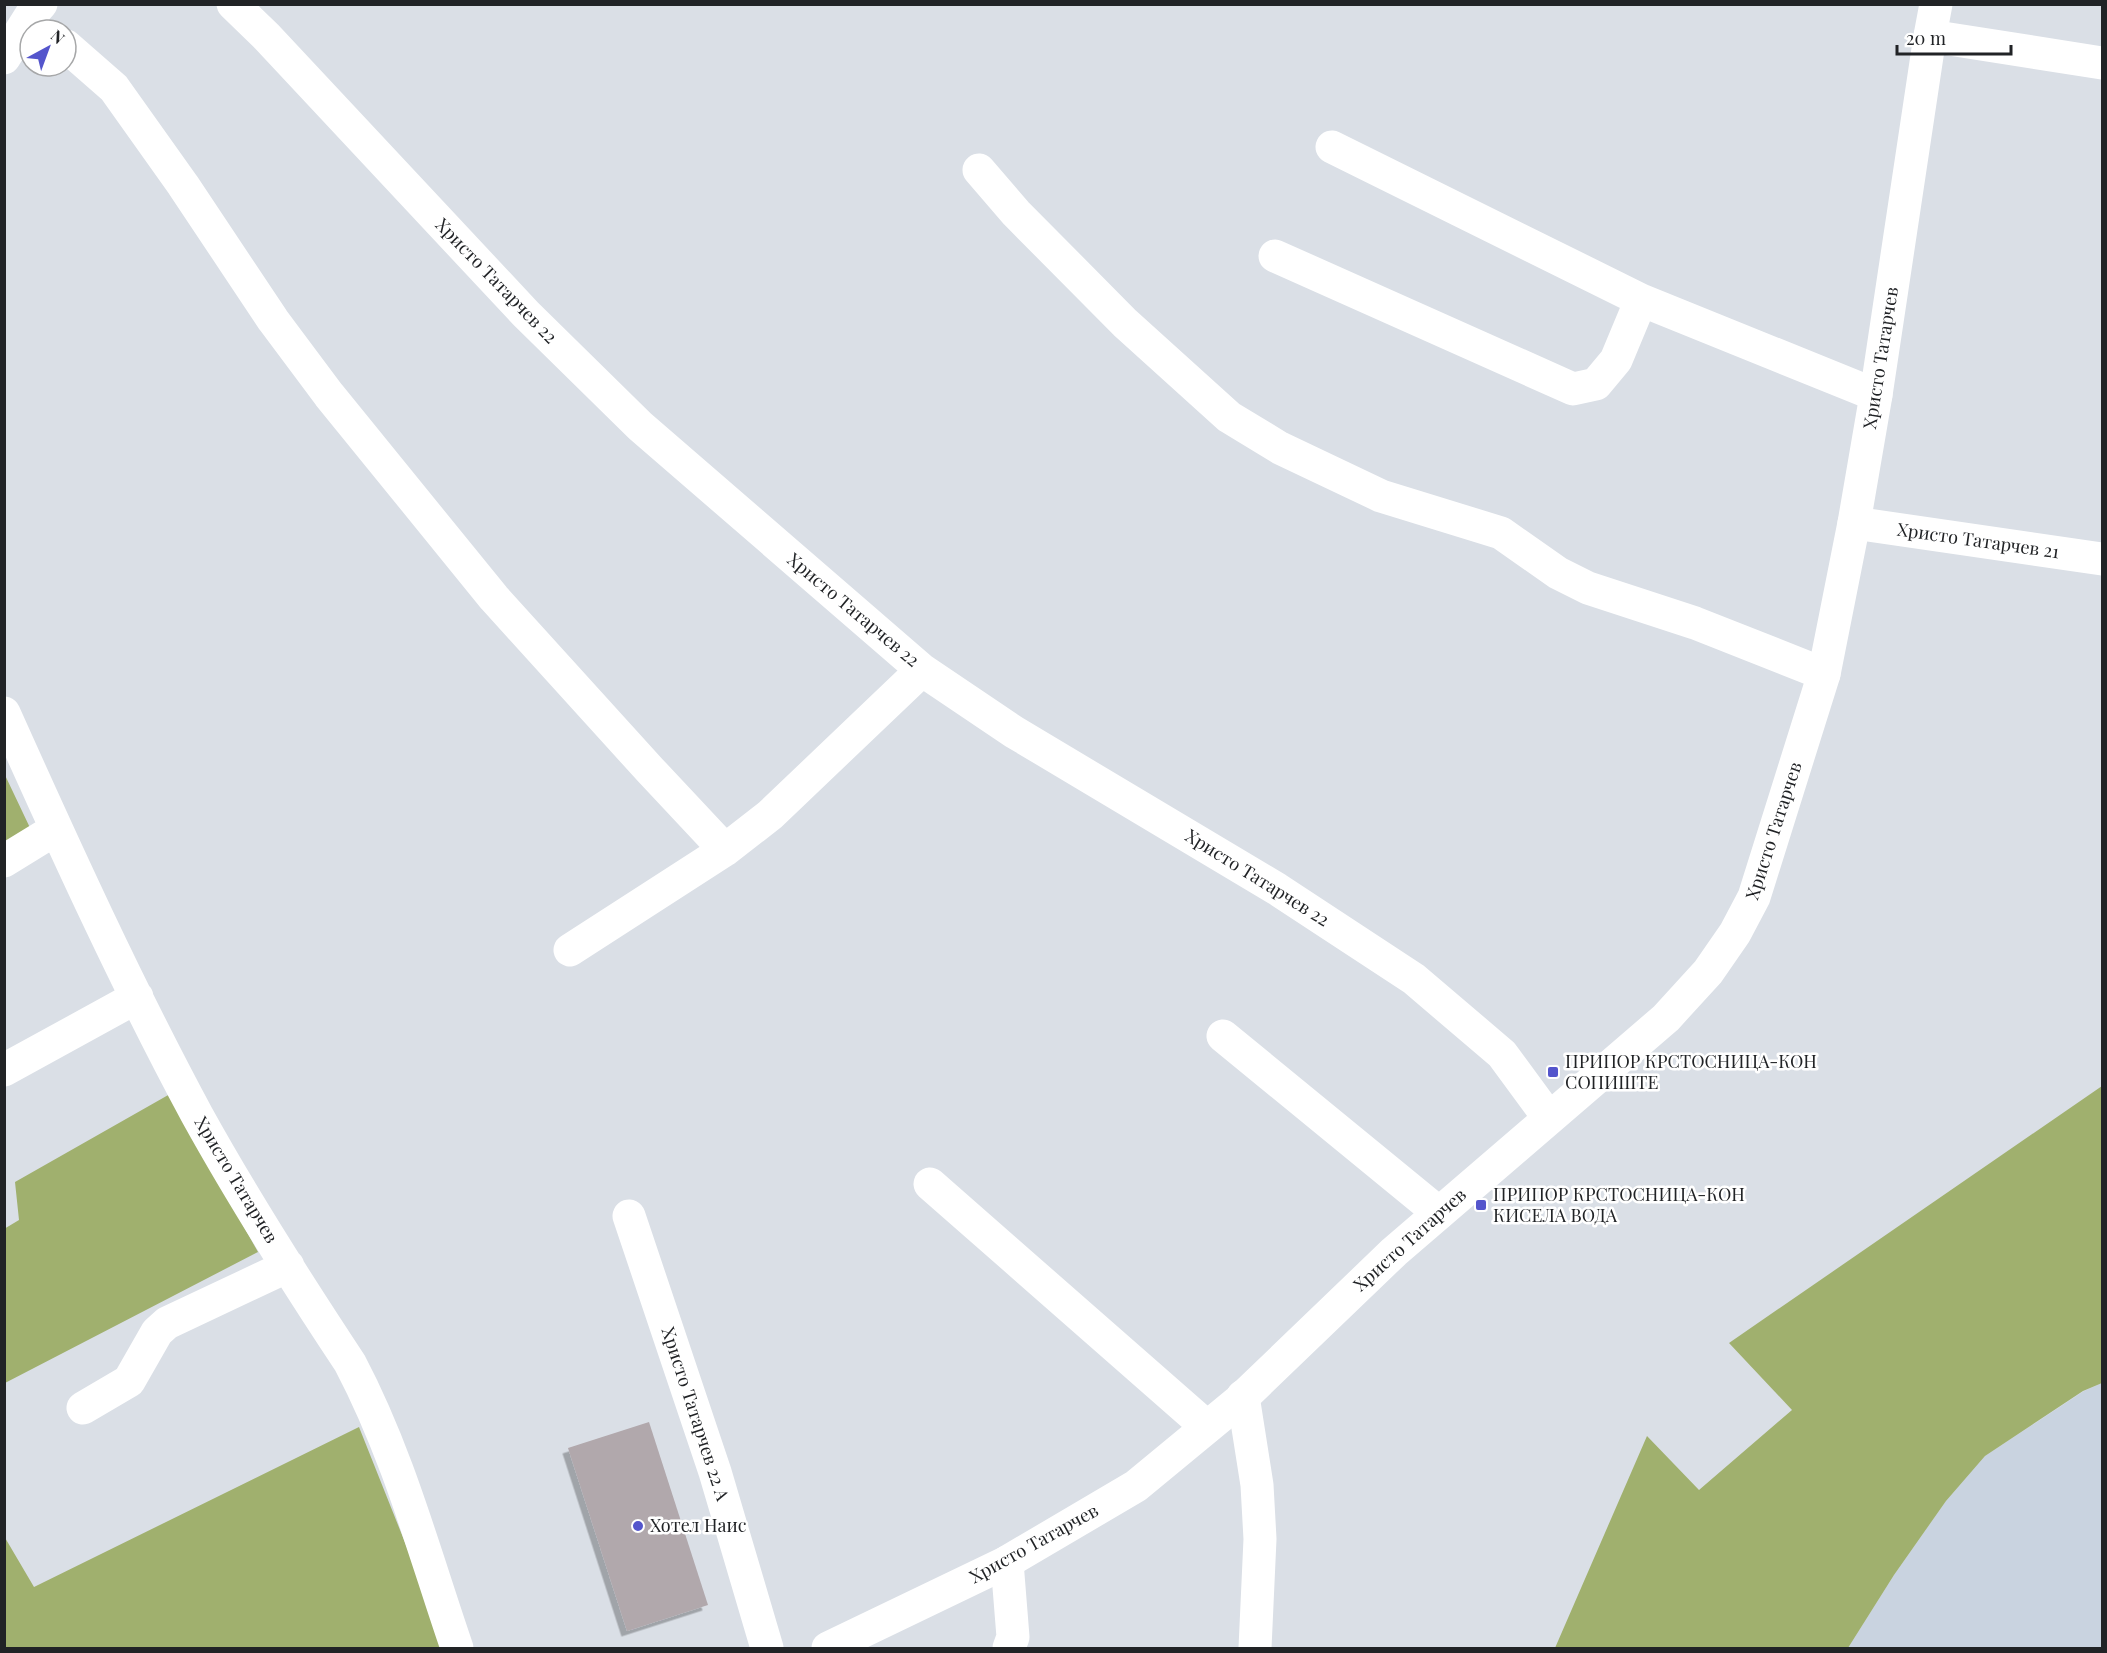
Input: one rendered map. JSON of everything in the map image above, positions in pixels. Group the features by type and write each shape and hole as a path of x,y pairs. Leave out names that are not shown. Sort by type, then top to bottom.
{"street":[{"name":"Христо Татарчев 22","path":"233,4 526,314 640,426 922,670 1014,732 1277,889 1414,979 1502,1054 1549,1118"},
{"name":"Христо Татарчев","path":"828,1648 1007,1562 1136,1486 1243,1396 1394,1252 1666,1018 1708,972 1735,933 1754,897 1824,674 1854,523 1876,395 1936,4"},
{"path":"4,58 40,17"},
{"path":"1930,36 2103,63"},
{"path":"78,56 114,88 183,185 273,320 329,395 494,598 725,850"},
{"path":"1332,147 1641,300 1876,395"},
{"path":"979,170 1016,213 1125,323 1229,417 1280,448 1381,496 1501,533 1558,573 1588,588 1695,623 1824,674"},
{"path":"1275,256 1572,389 1596,384 1616,360 1641,300"},
{"name":"Христо Татарчев 21","path":"1854,523 2103,559"},
{"path":"570,950 725,850 770,815 922,670"},
{"name":"Христо Татарчев","path":"4,713 56,829 137,997 198,1116 288,1266 350,1363 378,1419 423,1539 457,1648"},
{"path":"4,861 56,829"},
{"path":"4,1070 137,997"},
{"path":"1223,1036 1439,1213"},
{"path":"930,1184 1207,1427"},
{"name":"Христо Татарчев 22 А","path":"629,1216 715,1472 767,1648"},
{"path":"83,1408 129,1381 157,1332 167,1323 288,1266"},
{"path":"1243,1396 1257,1485 1260,1539 1255,1648"},
{"path":"1007,1562 1013,1637 1009,1648"}],"shaded area":[{"path":"2102,1383 2102,1648 1848,1648 1894,1575 1946,1501 1985,1456 2084,1391"}],"green space":[{"path":"4,773 32,832 4,849"},
{"path":"2102,1086 2102,1383 2083,1391 1985,1456 1946,1501 1894,1575 1848,1648 1555,1648 1647,1436 1699,1490 1792,1410 1729,1343"},
{"path":"170,1094 258,1252 5,1383 4,1229 19,1220 15,1182"},
{"path":"359,1427 447,1648 5,1648 4,1536 34,1587"}],"building":[{"name":"Хотел Наис","path":"649,1422 708,1605 627,1631 568,1448"}],"place":[{"name":"ПРИПОР КРСТОСНИЦА-КОН СОПИШТЕ","path":"1553,1072"},
{"name":"ПРИПОР КРСТОСНИЦА-КОН КИСЕЛА ВОДА","path":"1481,1205"},
{"name":"Хотел Наис","path":"638,1526"}]}
